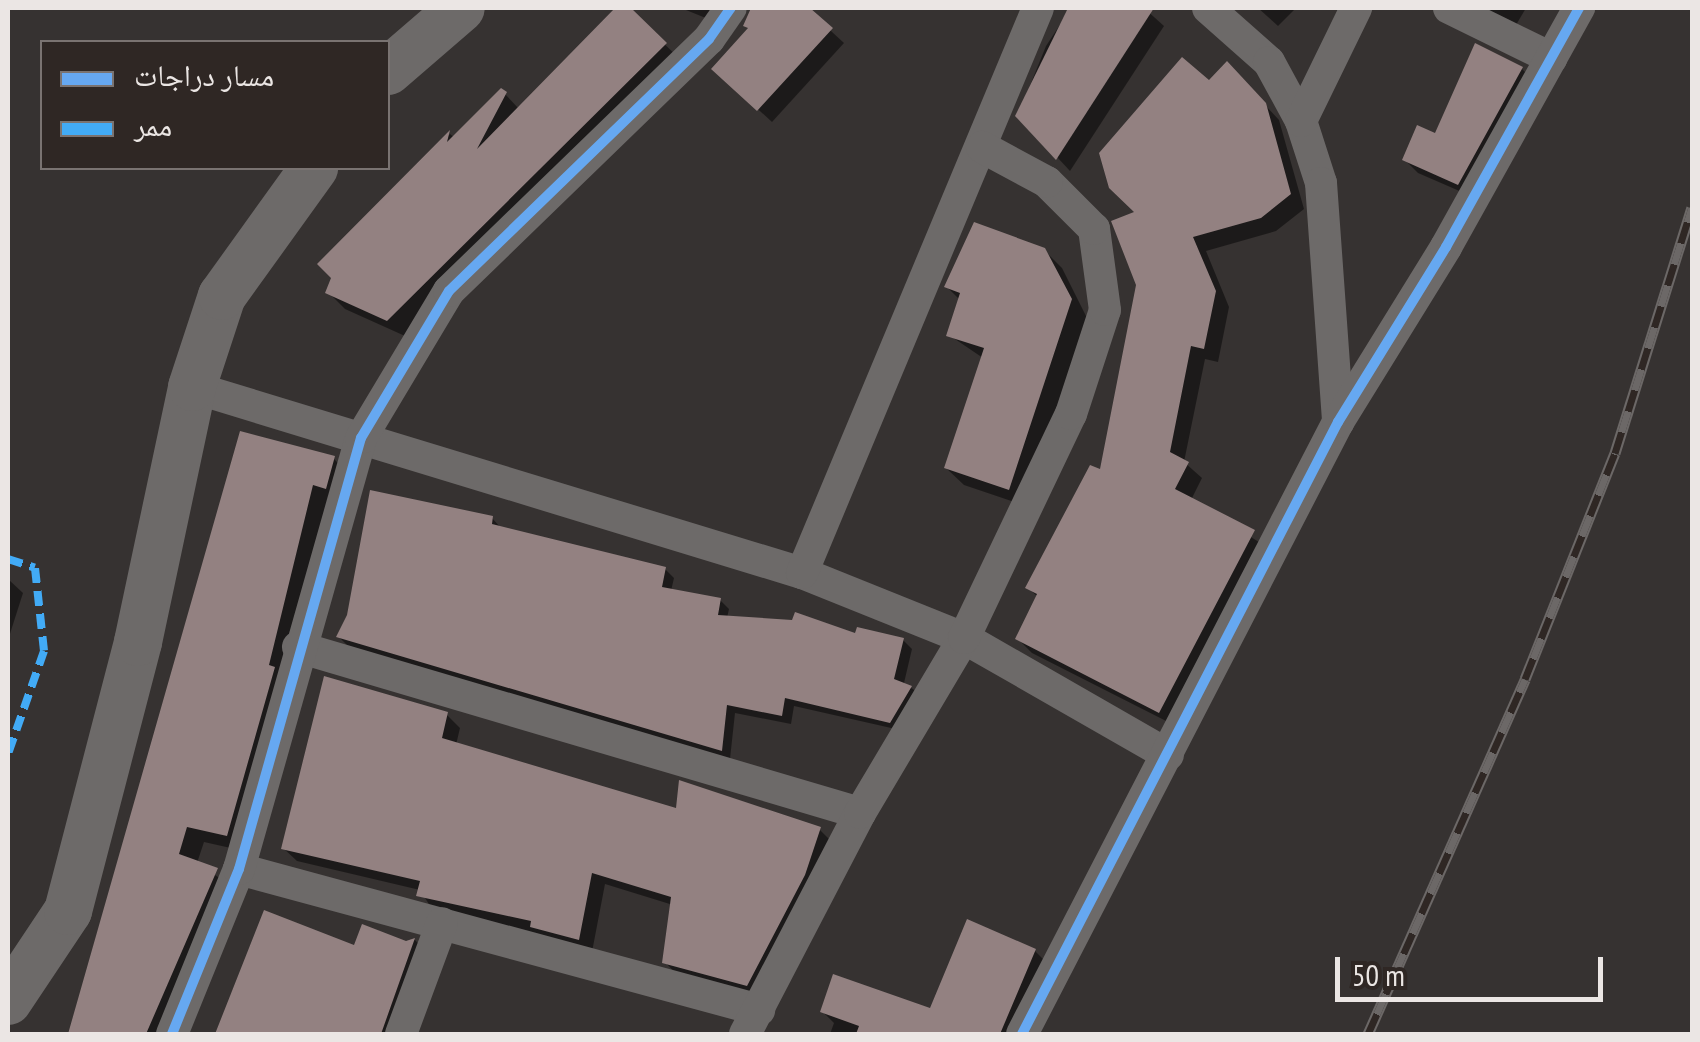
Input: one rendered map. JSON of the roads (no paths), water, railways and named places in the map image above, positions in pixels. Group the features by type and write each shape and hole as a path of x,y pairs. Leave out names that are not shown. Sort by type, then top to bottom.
{"street":[{"path":"390,68 461,8"},
{"path":"172,1034 240,869 298,647 361,438 450,291 709,40 731,8"},
{"path":"802,573 1038,8"},
{"path":"1208,8 1268,62 1301,121 1321,183 1338,422"},
{"path":"1301,121 1356,8"},
{"path":"1449,8 1551,58"},
{"path":"1022,1034 1338,422 1579,8"},
{"path":"240,869 442,924 752,1022 860,813 964,638 1071,414 1105,310 1094,228 1047,182 982,147"},
{"path":"8,1001 68,911 138,642 192,387 222,296 313,170"},
{"path":"192,387 802,573 964,638 1168,755"},
{"path":"298,647 860,813"},
{"path":"401,1034 442,924"}],"railway":[{"path":"1368,1034 1525,679 1615,453 1692,208"}]}
